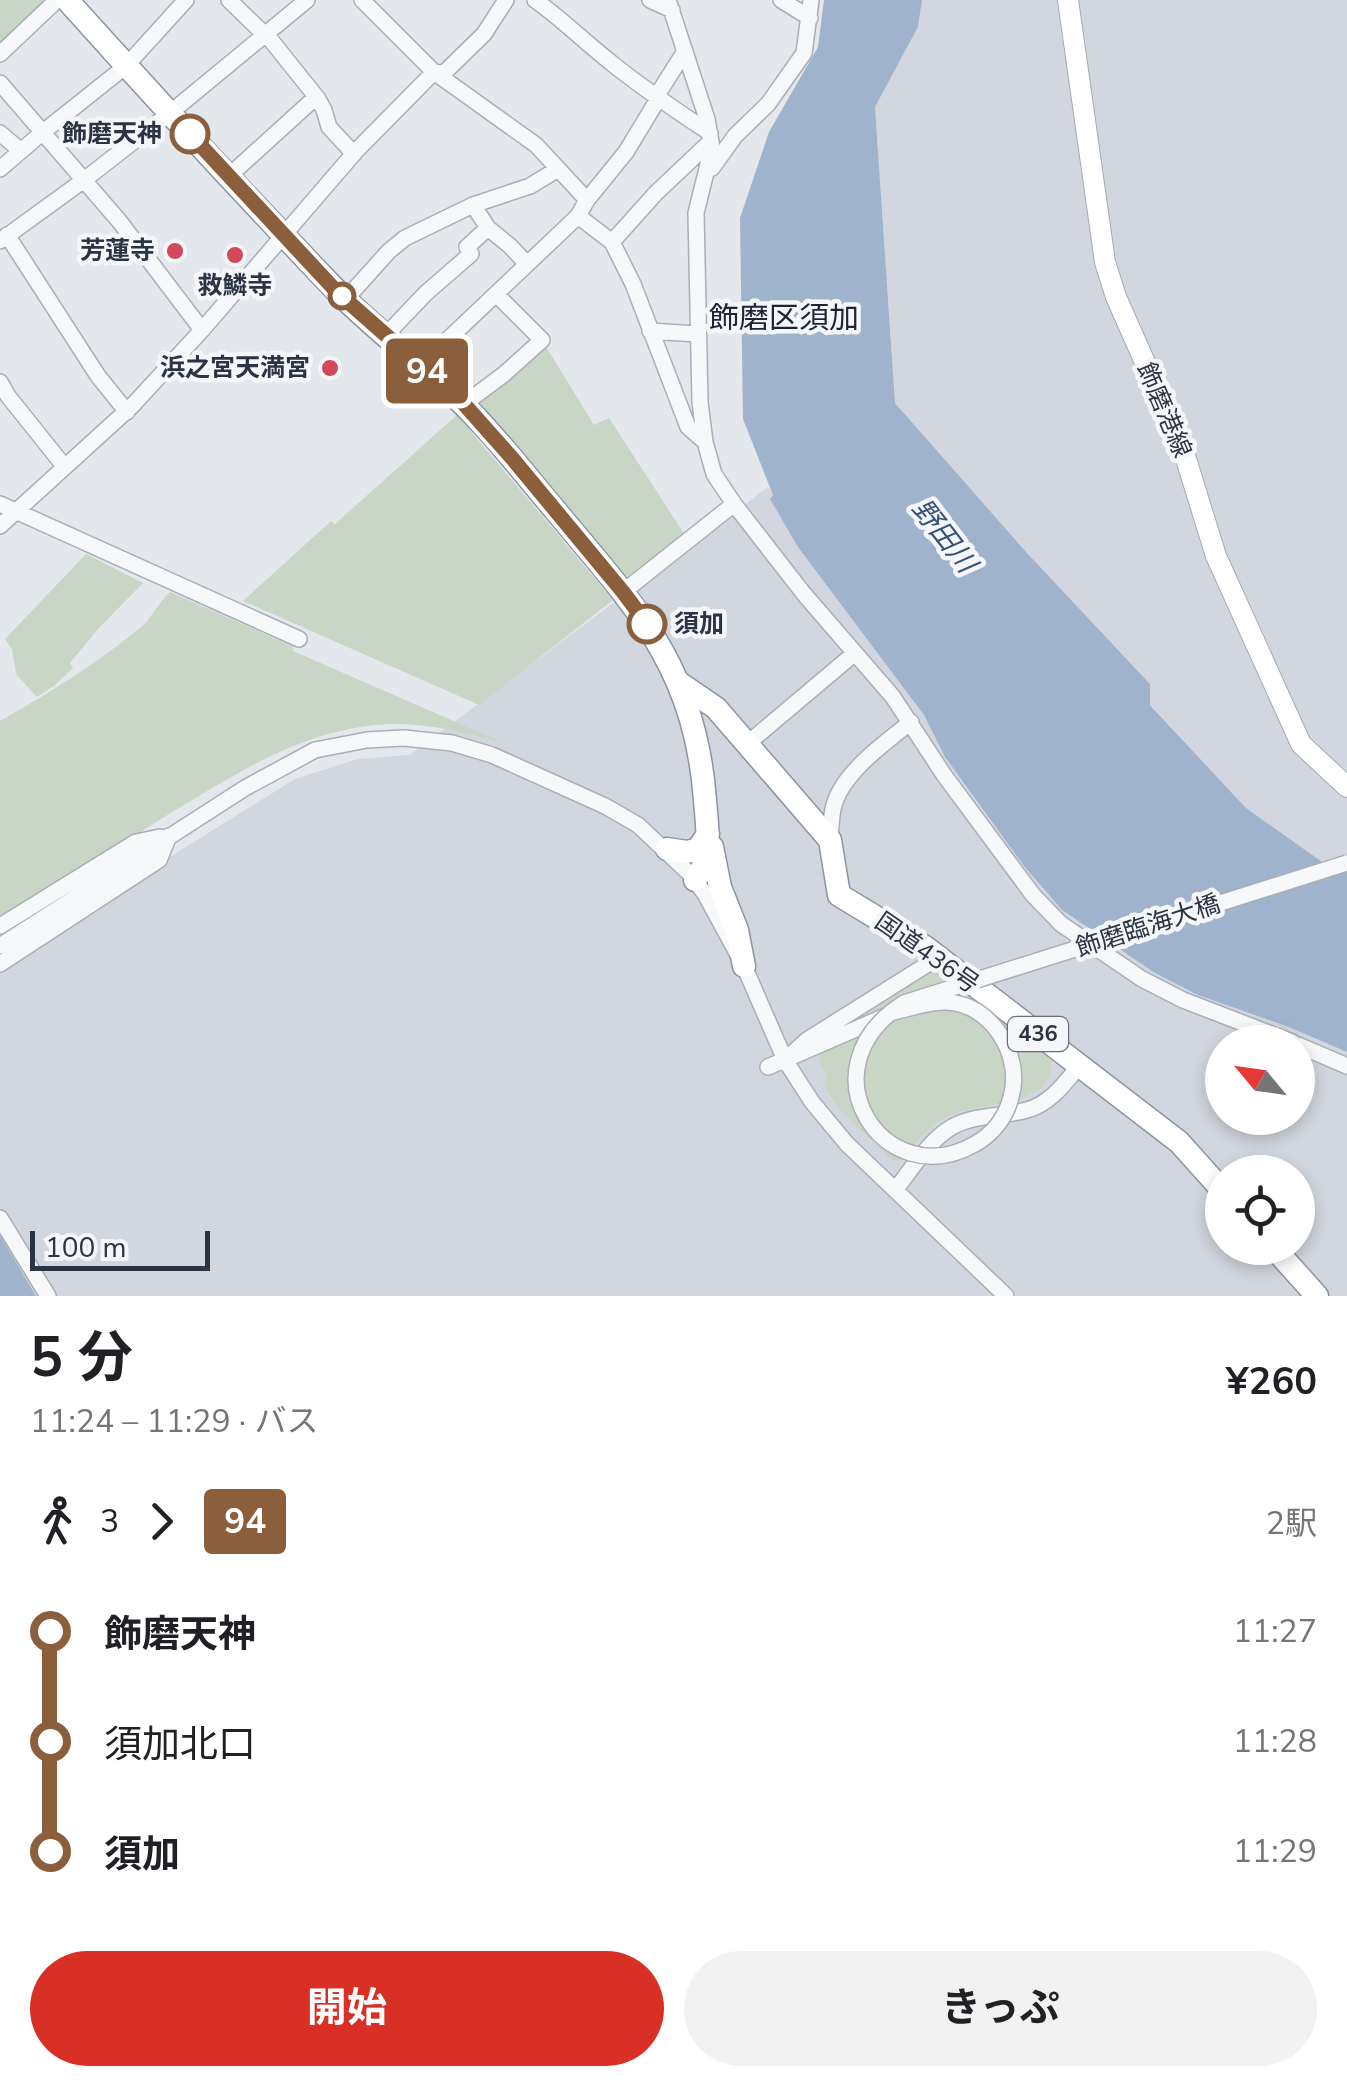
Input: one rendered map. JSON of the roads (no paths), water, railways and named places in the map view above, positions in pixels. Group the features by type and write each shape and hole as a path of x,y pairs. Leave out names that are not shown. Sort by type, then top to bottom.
{"highway":[{"path":"67,0 346,300 464,404 623,592 657,638 678,682 700,755 708,834 706,860 695,880"},
{"path":"678,682 716,708 830,840"},
{"path":"667,850 698,849 708,834"},
{"path":"708,834 744,966"},
{"name":"国道436号","path":"830,840 839,895 939,957 1179,1142 1205,1171"},
{"path":"1289,1265 1317,1296"}],"main road":[{"name":"飾磨港線","path":"1068,0 1105,262 1116,297 1182,446 1216,556 1301,744 1347,786"}],"street":[{"path":"0,54 57,0"},
{"path":"0,169 126,66 186,0"},
{"path":"229,0 266,34 316,97 329,127 354,154"},
{"path":"127,412 4,238 170,113 307,0"},
{"path":"362,0 434,72 536,145 588,200"},
{"path":"434,72 444,73 484,34 506,0"},
{"path":"536,0 711,137"},
{"path":"650,0 670,5 711,137 707,175 696,213 697,334 700,402 714,474 804,594 893,696 944,775 1033,895 1061,924 1142,979 1182,1000 1246,1025"},
{"path":"781,0 810,18"},
{"path":"707,175 734,136 768,104 804,53 811,0"},
{"path":"421,365 578,216 626,152 684,51"},
{"path":"0,526 7,508 127,412 354,154 434,72"},
{"path":"0,83 120,222 202,330"},
{"path":"229,176 316,97"},
{"path":"0,132 21,151"},
{"path":"612,242 711,137"},
{"path":"346,300 405,238 473,205 530,186 558,169"},
{"path":"473,205 488,228 527,264"},
{"path":"578,216 612,242 634,284 688,427 705,442"},
{"path":"386,336 471,254 467,246 488,228"},
{"path":"464,404 542,340 497,294"},
{"path":"650,331 697,334"},
{"path":"0,382 64,466"},
{"path":"623,592 734,504"},
{"path":"7,508 300,638"},
{"path":"746,744 855,653"},
{"path":"830,840 833,805 844,784 911,722"},
{"path":"0,946 244,788 315,750 404,738 452,743 492,755 605,806 638,825 667,850 705,894 744,966 785,1060 829,1124 1006,1296"},
{"path":"0,926 136,842 169,836"},
{"path":"0,964 159,860 169,836"},
{"name":"飾磨臨海大橋","path":"785,1060 894,1012 948,1002 980,1014 996,1028 1007,1047 1014,1080 1000,1124 966,1150 932,1156 906,1150 878,1133 866,1118 859,1100 857,1062 863,1044 882,1020 904,1003 1347,863"},
{"path":"768,1067 785,1060 807,1040 939,957"},
{"path":"1315,1052 1347,1066"},
{"path":"895,1190 941,1134 956,1124 977,1118 1029,1110 1048,1100 1079,1066"},
{"path":"0,1218 48,1296"}],"water":[{"name":"野田川","path":"824,0 922,0 918,27 875,107 895,403 1027,553 1150,684 1150,705 1246,808 1328,866 1347,858 1347,1052 1315,1038 1315,1025 1283,1025 1198,995 1155,973 1062,910 1024,866 945,757 924,715 798,547 770,499 773,495 743,419 740,218 769,132 818,47"},
{"path":"0,1235 36,1296 0,1296"}],"place":[{"name":"飾磨天神","path":"190,134"},
{"name":"芳蓮寺","path":"175,251"},
{"name":"救鱗寺","path":"235,255"},
{"name":"浜之宮天満宮","path":"330,368"},
{"name":"須加","path":"647,624"}],"district":[{"name":"飾磨区須加","path":"784,318"}]}
